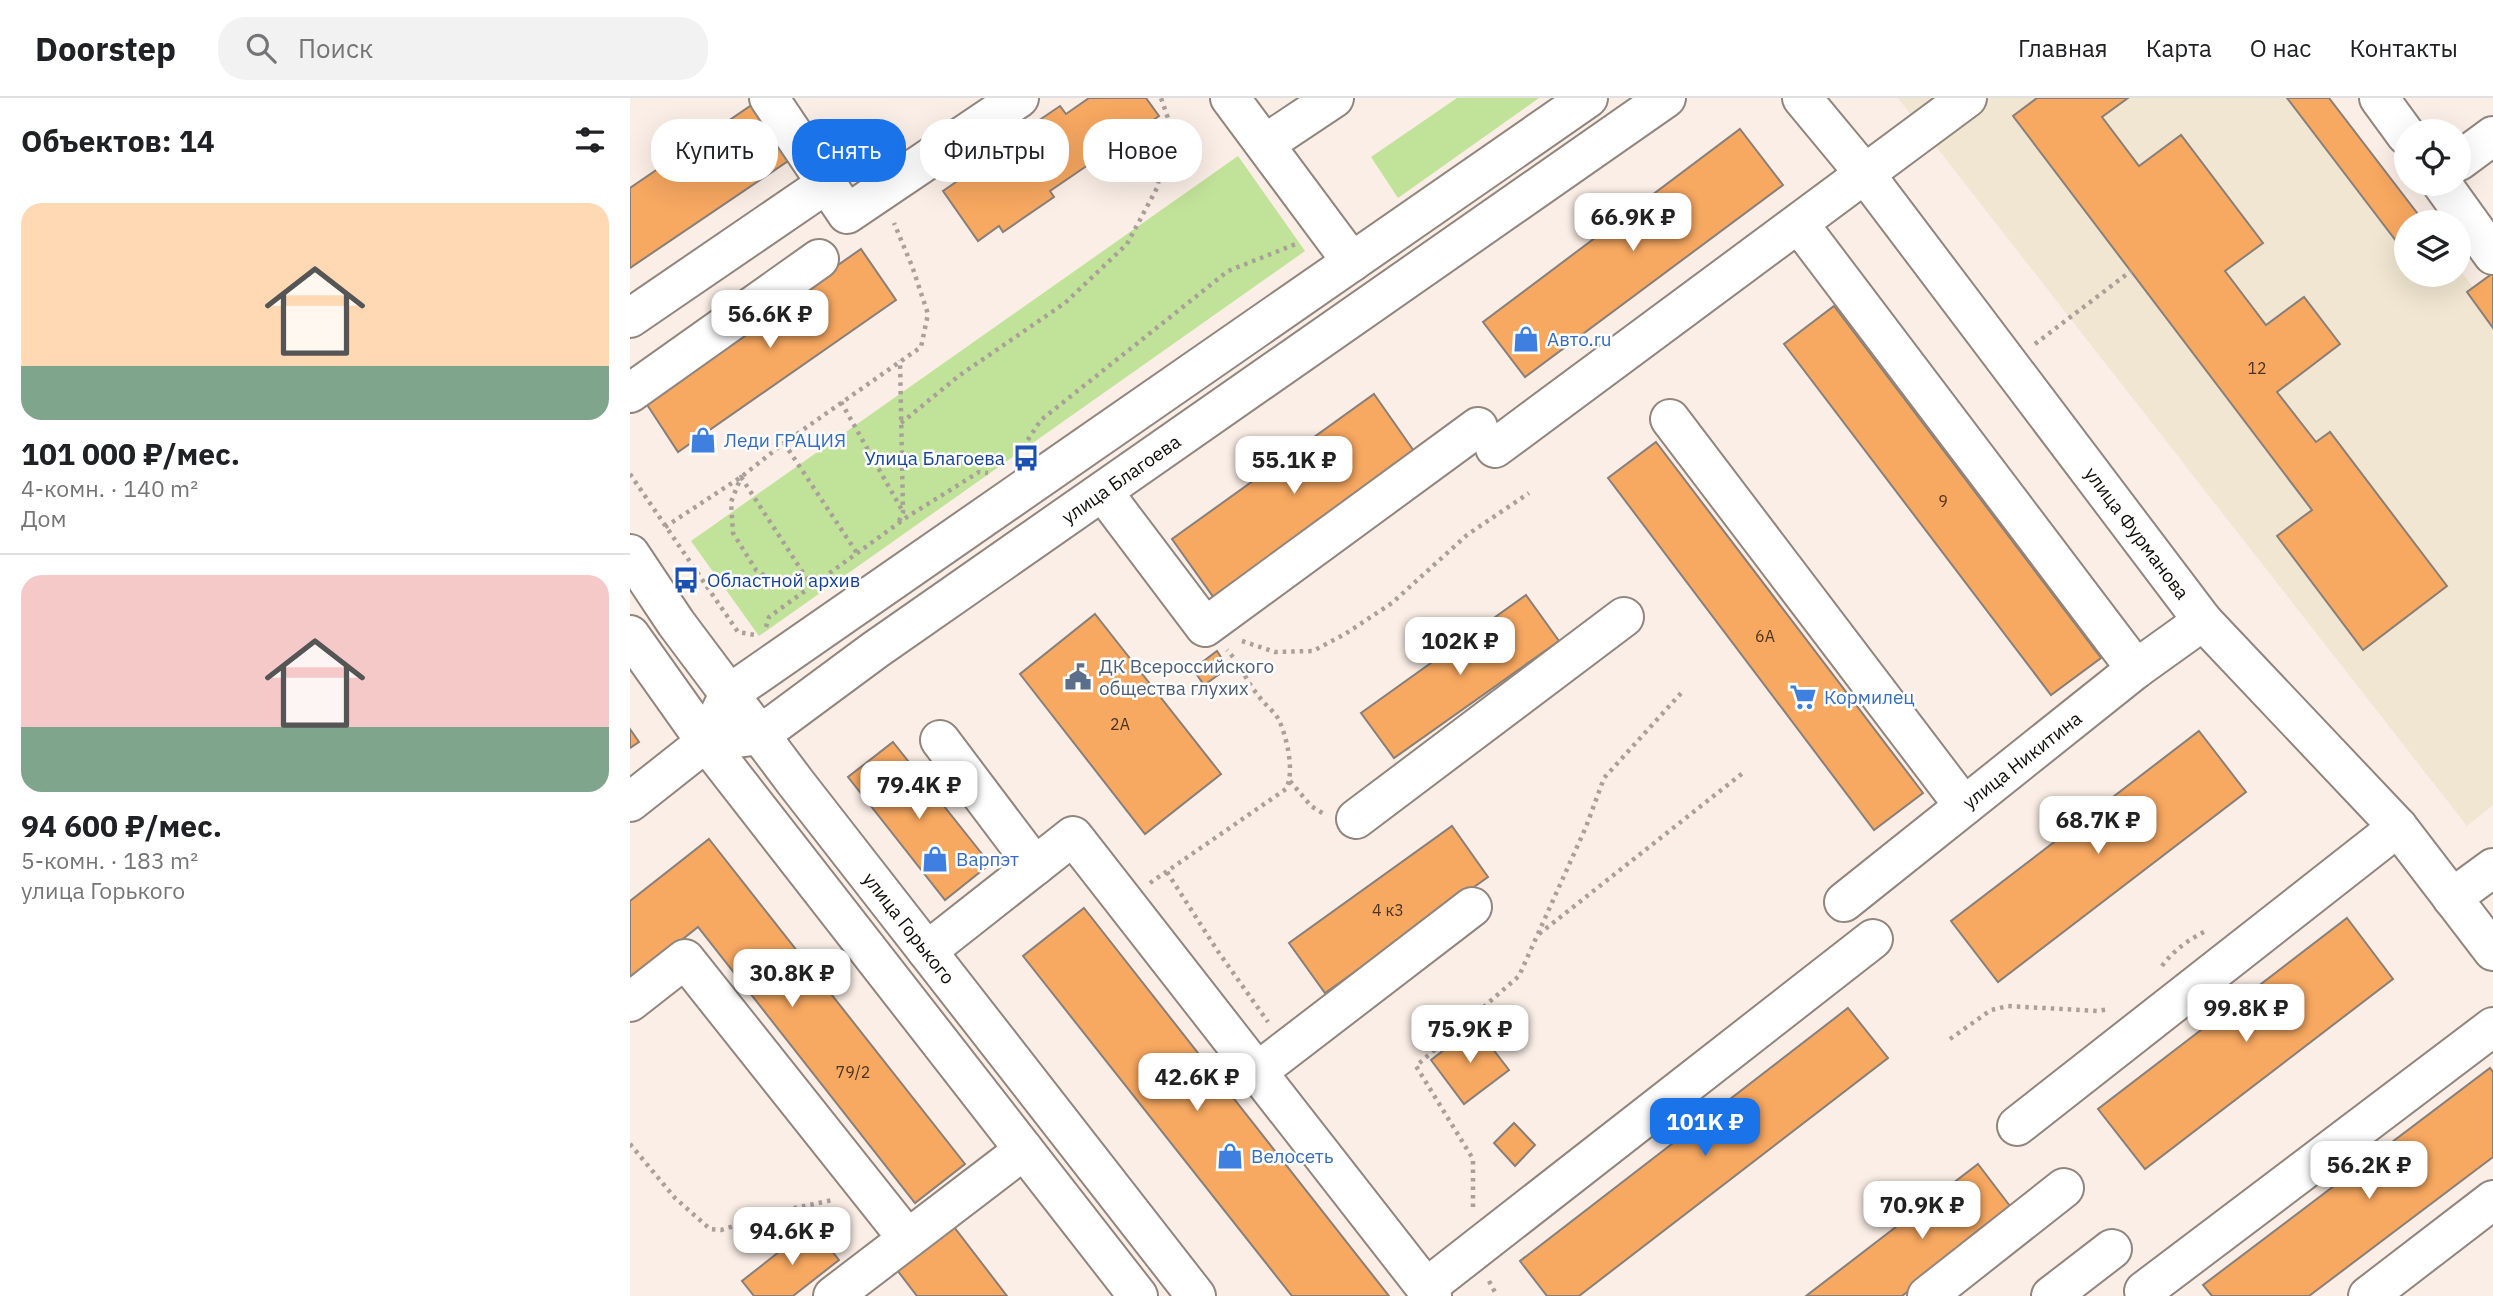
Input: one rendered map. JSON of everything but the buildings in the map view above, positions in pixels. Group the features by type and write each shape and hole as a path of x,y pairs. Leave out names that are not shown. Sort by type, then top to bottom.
{"main road":[{"path":"769,98 847,215 1019,98"},
{"path":"1230,98 1352,262"},
{"path":"1265,144 1334,98"},
{"path":"630,802 706,742 729,694 1588,98"},
{"name":"улица Благоева","path":"706,742 760,735 855,664 1667,98"},
{"name":"улица Фурманова","path":"1802,98 1865,174 2203,621 2398,827 2493,951"},
{"path":"1103,492 1205,627 1799,224 1967,98"},
{"path":"2379,98 2394,119"},
{"path":"2471,152 2493,136"},
{"path":"630,318 826,184"},
{"path":"2451,196 2493,255"},
{"path":"1799,224 2136,669"},
{"path":"630,393 819,259"},
{"path":"1671,419 1964,806"},
{"name":"улица Горького","path":"630,554 760,735 1196,1296"},
{"path":"1356,819 1624,617"},
{"name":"улица Никитина","path":"1844,902 2136,669 2203,621"},
{"path":"630,635 706,742 1138,1296"},
{"path":"940,740 1035,866"},
{"path":"2017,1126 2398,827"},
{"path":"927,951 1073,836 1124,902 1272,1061 1429,1292 1473,1251 1872,939"},
{"path":"2452,898 2493,868"},
{"path":"1272,1061 1472,907"},
{"path":"630,1002 685,959 907,1238"},
{"path":"2144,1291 2493,1027"},
{"path":"833,1296 1024,1150"},
{"path":"1927,1296 2064,1188"},
{"path":"2368,1296 2493,1200"},
{"path":"2051,1296 2112,1249"}],"path":[{"path":"901,424 960,375 1065,303 1127,244 1157,188 1171,127 1161,98"},
{"path":"665,527 740,478 784,443 921,347 928,314 912,265 890,214 884,189"},
{"path":"1018,454 1041,420 1228,271 1302,242"},
{"path":"2010,365 2131,271"},
{"path":"900,360 905,514"},
{"path":"841,402 905,514"},
{"path":"784,443 858,553"},
{"path":"630,474 738,632 763,636 769,617 897,524 905,514 979,472 991,474"},
{"path":"740,478 811,585"},
{"path":"740,478 731,502 733,533 756,570 779,585 811,585"},
{"path":"1205,627 1275,652 1313,651 1392,603 1467,535 1528,493"},
{"path":"1124,902 1286,789 1290,781 1287,746 1278,719 1256,694 1238,662 1205,627"},
{"path":"1503,1296 1496,1294 1473,1251 1473,1159 1416,1066 1519,976 1586,827 1604,778 1682,692"},
{"path":"1537,936 1744,772"},
{"path":"1290,781 1311,806 1333,820 1356,819"},
{"path":"1167,872 1217,950 1251,996 1272,1061"},
{"path":"2155,976 2168,957 2191,939 2211,929"},
{"path":"1950,1039 1991,1010 2008,1006 2097,1011 2119,1008"},
{"path":"630,1144 675,1198 710,1229 720,1230 785,1209 870,1191"}],"shaded area":[{"path":"1898,98 2329,98 2394,183 2394,196 2404,196 2415,210 2394,210 2394,287 2471,287 2471,285 2493,315 2493,805 2467,826"}],"green space":[{"path":"1457,98 1539,98 1398,198 1371,157"},
{"path":"1238,156 1305,251 759,636 691,541"}],"place":[{"name":"Авто.ru","path":"1526,339"},
{"name":"Леди ГРАЦИЯ","path":"703,440"},
{"name":"Улица Благоева","path":"1026,458"},
{"name":"Областной архив","path":"686,580"},
{"name":"ДК Всероссийского общества глухих","path":"1078,677"},
{"name":"Кормилец","path":"1803,697"},
{"name":"Варпэт","path":"935,859"},
{"name":"Велосеть","path":"1230,1156"}]}
